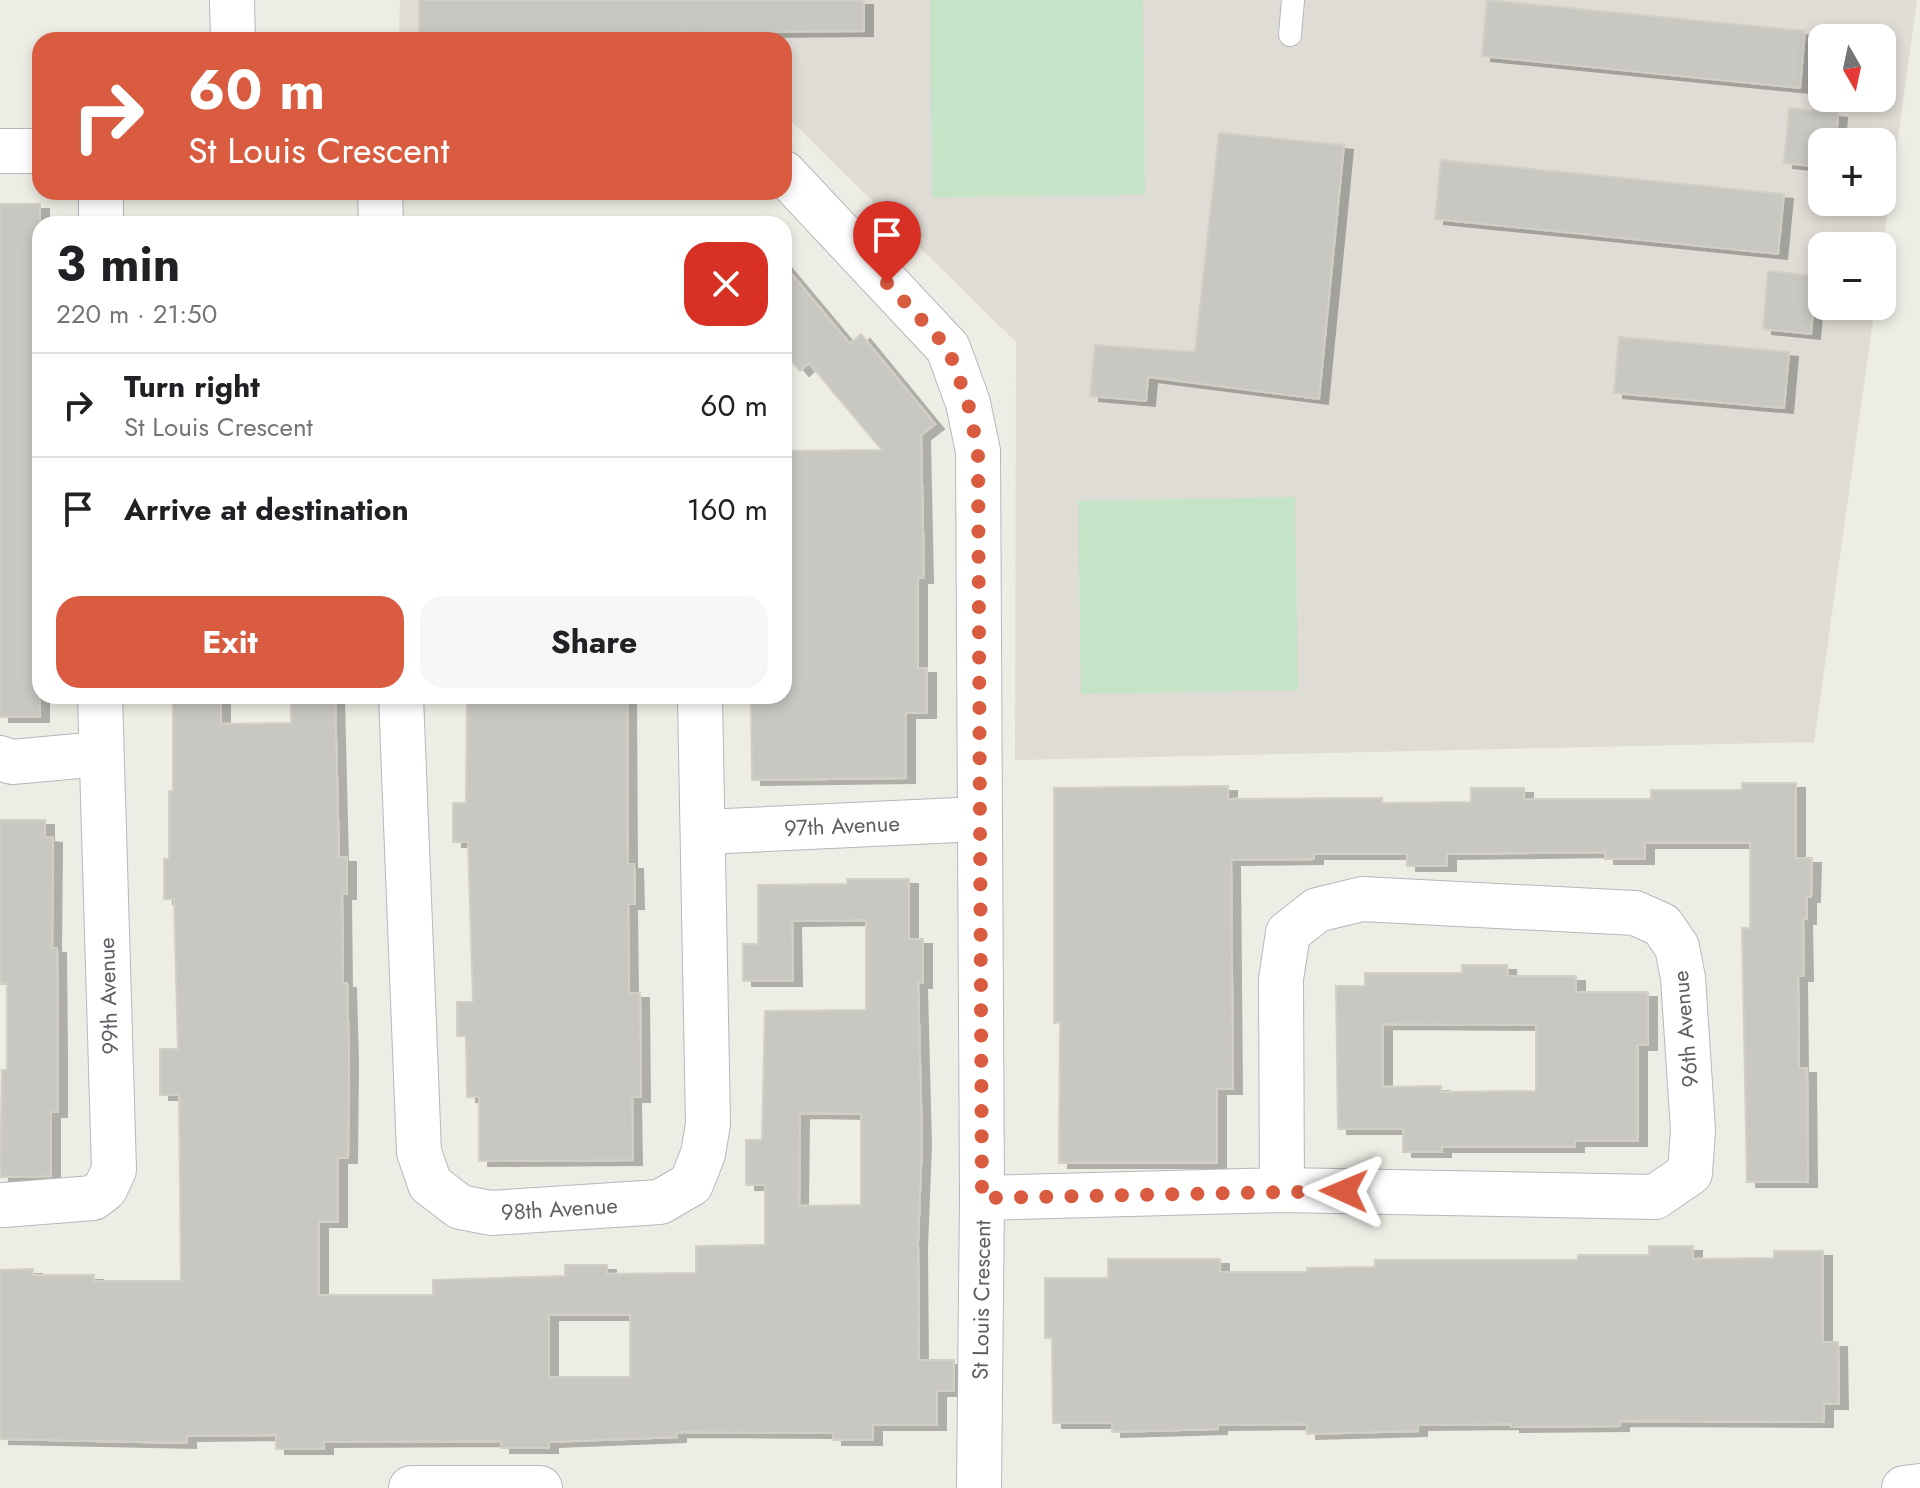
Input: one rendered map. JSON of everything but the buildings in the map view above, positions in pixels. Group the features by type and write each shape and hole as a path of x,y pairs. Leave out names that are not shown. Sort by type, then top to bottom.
{"street":[{"path":"232,0 233,32"},
{"path":"0,151 32,151"},
{"name":"St Louis Crescent","path":"792,182 948,348 968,403 978,451 982,1198 979,1488"},
{"name":"99th Avenue","path":"4,1205 93,1198 105,1189 114,1170 100,704"},
{"name":"98th Avenue","path":"401,704 419,1152 430,1184 460,1207 491,1213 660,1202 691,1184 703,1154 708,1124 700,704"},
{"path":"0,758 12,762 100,754"},
{"name":"97th Avenue","path":"704,832 978,819"},
{"name":"96th Avenue","path":"982,1198 1282,1190 1655,1197 1675,1187 1690,1173 1693,1130 1683,978 1677,947 1662,925 1635,913 1362,899 1317,910 1288,933 1281,979 1282,1190"},
{"path":"1904,1488 1920,1486"},
{"path":"411,1488 540,1488"}],"lane":[{"path":"1290,35 1293,0"}],"shaded area":[{"path":"400,0 1917,0 1896,151 1896,128 1808,128 1808,216 1887,216 1885,232 1808,232 1808,320 1873,320 1814,742 1015,760 1016,342 792,122 792,32 399,32"}],"green space":[{"path":"930,0 1143,0 1145,195 932,197"},
{"path":"1295,497 1298,690 1081,694 1078,501"}],"route":[{"path":"887,283 948,348 968,403 978,451 982,1198 1344,1191"}]}
